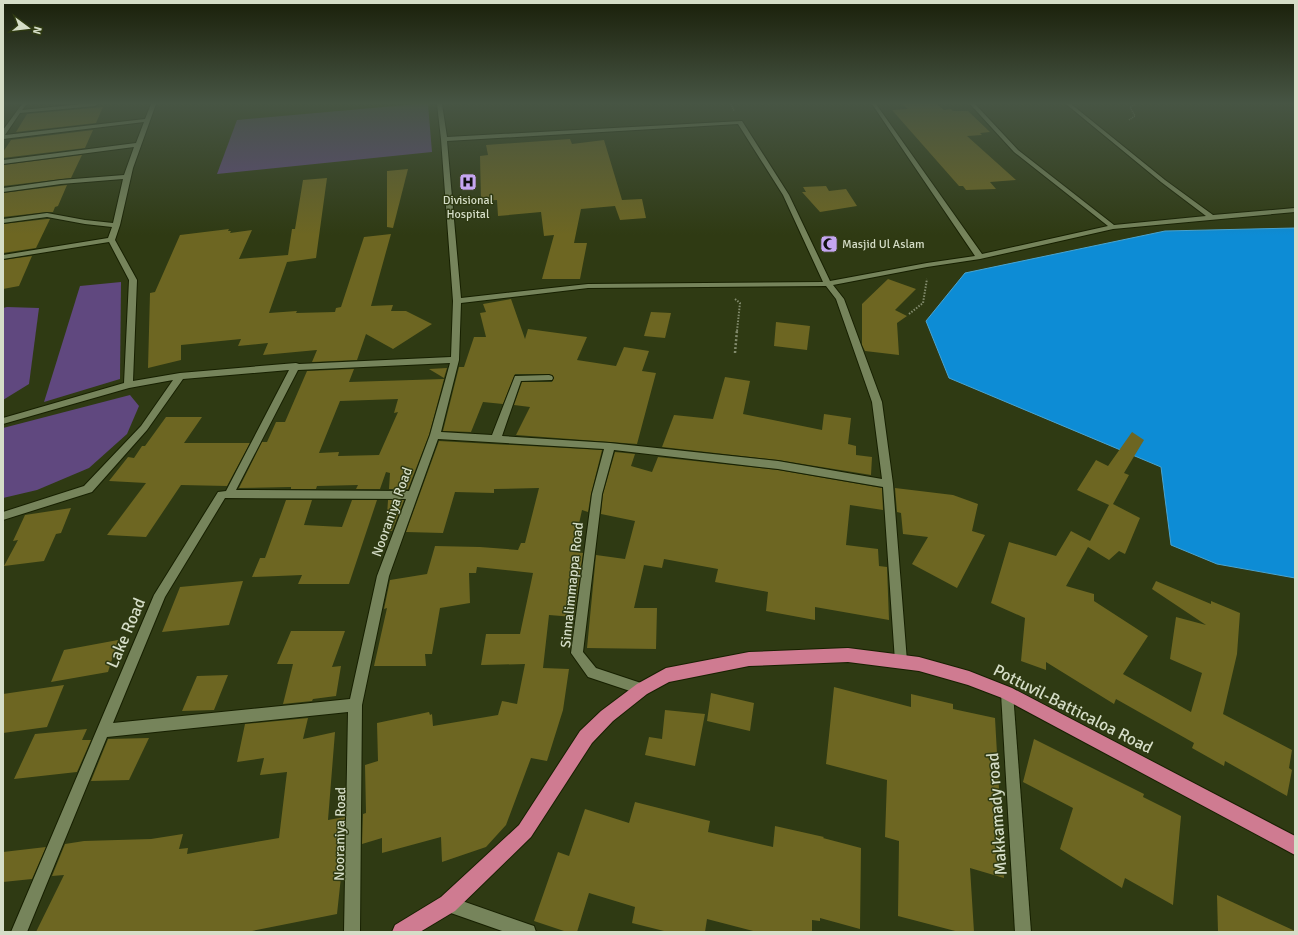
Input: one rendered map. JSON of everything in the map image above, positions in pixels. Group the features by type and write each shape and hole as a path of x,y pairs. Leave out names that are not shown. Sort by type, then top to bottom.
{"highway":[{"name":"Pottuvil-Batticaloa Road","path":"402,932 448,904 525,830 586,737 607,716 642,689 666,675 749,659 848,655 919,664 969,678 1007,693 1295,846"}],"street":[{"path":"3,162 123,148"},
{"path":"111,240 117,225 127,177 136,148"},
{"name":"Nooraniya Road","path":"352,932 355,705 383,576 435,435 455,360 457,301 445,148"},
{"path":"756,148 786,195 828,284 840,299 878,402 888,484 901,661"},
{"path":"904,148 980,257"},
{"path":"1013,148 1113,228"},
{"path":"1122,148 1163,181 1212,216"},
{"path":"3,190 61,182 127,177"},
{"path":"457,301 588,286 828,284 927,265 980,257 1113,228 1212,216 1261,214 1295,210"},
{"path":"3,221 47,215 85,222 117,225"},
{"path":"3,256 111,240"},
{"path":"111,240 133,280 128,385"},
{"path":"3,421 128,385 180,376 296,366 455,360"},
{"name":"Lake Road","path":"19,932 160,595 222,495 229,494 296,366"},
{"path":"3,516 88,489 144,428 180,376"},
{"path":"496,438 518,378 549,378"},
{"path":"435,435 610,446 778,465 888,484"},
{"name":"Sinnalimmappa Road","path":"610,446 597,494 577,653 592,673 642,689"},
{"path":"229,494 412,495"},
{"name":"Makkamady road","path":"1007,693 1023,932"},
{"path":"102,731 355,705"},
{"path":"448,904 528,932"}],"path":[{"path":"909,314 923,303 927,265"},
{"path":"719,286 740,303 735,354"}],"shaded area":[{"path":"227,148 432,148 432,152 217,174"},
{"path":"121,282 120,379 44,402 80,286"},
{"path":"3,308 39,308 29,384 3,400"},
{"path":"130,395 139,406 127,434 89,468 37,490 3,498 3,428"}],"water":[{"path":"1295,228 1295,578 1217,564 1171,545 1161,467 949,378 926,321 965,273 1165,231"}],"building":[{"path":"6,148 85,148 3,158 3,152"},
{"path":"487,148 606,148 622,200 642,199 646,218 620,220 615,206 581,209 574,243 587,243 580,279 542,279 554,235 544,236 541,212 498,216 497,200 481,201 480,156 488,155"},
{"path":"925,148 980,148 1016,180 990,182 996,189 966,190 963,186 959,186"},
{"path":"82,155 71,178 3,186 3,165"},
{"path":"408,169 393,228 387,227 387,171"},
{"path":"327,178 316,258 287,262 269,313 297,311 296,313 335,312 336,308 341,307 364,237 391,234 371,306 393,305 391,311 406,311 432,324 393,349 366,334 357,360 312,362 317,350 263,355 268,343 238,346 241,339 181,345 181,360 148,368 150,293 155,292 180,235 229,229 228,231 231,231 230,233 252,230 239,259 288,255 292,229 295,229 303,180"},
{"path":"67,185 58,206 55,207 53,212 3,217 3,193"},
{"path":"826,186 829,191 846,189 857,206 820,212 802,192 806,192 803,187"},
{"path":"50,219 36,248 3,253 3,224"},
{"path":"32,256 19,286 3,289 3,260"},
{"path":"888,279 916,289 895,310 907,316 897,323 899,355 865,351 862,345 862,304"},
{"path":"511,299 525,339 528,329 587,337 577,360 616,366 624,347 649,351 642,371 656,373 637,444 516,435 530,407 514,405 522,382 552,382 554,377 549,374 515,374 503,404 483,402 471,432 443,431 459,367 464,367 474,337 486,337 480,313 486,312 483,304"},
{"path":"651,312 671,313 665,338 644,336"},
{"path":"776,322 810,326 807,350 774,346"},
{"path":"447,368 444,378 429,369"},
{"path":"354,369 349,382 444,379 429,435 408,489 389,489 390,473 386,472 380,489 356,489 358,485 317,486 316,489 291,489 291,487 239,488 262,442 267,442 276,422 285,422 307,371","holes":["398,399 394,413 398,412 379,455 338,456 339,452 319,453 340,401"]},
{"path":"725,377 750,381 743,414 822,430 824,414 851,418 848,444 856,446 856,455 872,457 871,475 778,460 662,447 674,415 713,419"},
{"path":"166,417 202,417 184,443 250,443 227,486 181,485 146,537 107,535 146,483 109,481 128,457 134,458 142,446 145,446"},
{"path":"1132,432 1144,440 1124,473 1129,475 1113,504 1140,518 1125,554 1119,551 1109,560 1088,547 1066,586 1094,594 1094,601 1148,636 1123,674 1191,712 1202,673 1170,659 1176,617 1206,625 1152,589 1156,581 1211,604 1211,601 1240,613 1237,654 1223,714 1292,750 1289,768 1292,770 1287,796 1225,761 1224,766 1192,748 1194,743 1116,699 1114,704 1046,662 1046,670 1021,661 1025,618 991,603 1009,542 1056,556 1071,531 1090,541 1109,505 1077,490 1096,460 1108,466"},
{"path":"439,441 602,450 588,512 582,510 573,551 583,553 574,617 549,615 543,668 569,669 563,710 547,761 531,758 506,825 486,847 442,862 441,837 382,853 382,838 362,844 363,814 366,813 365,765 378,761 377,723 429,712 430,715 432,714 433,726 498,715 502,701 517,704 525,664 481,665 486,634 520,634 533,573 477,567 476,573 469,573 470,603 440,608 432,654 425,654 426,666 374,666 387,608 384,609 390,580 427,574 435,546 518,550 521,543 525,543 539,488 494,489 494,493 455,492 443,533 406,532"},
{"path":"615,452 635,454 631,466 652,472 658,457 778,470 882,488 883,510 850,505 846,545 878,549 879,566 887,567 889,620 815,607 815,620 766,611 768,592 715,582 718,569 664,559 662,568 644,565 634,608 657,608 656,649 587,648 596,555 625,559 635,521 601,514 603,494"},
{"path":"895,488 953,495 978,504 972,531 985,535 957,588 912,564 928,537 903,534 901,513 897,512"},
{"path":"286,500 312,500 304,525 342,527 352,500 377,500 349,584 298,584 302,575 252,577 260,558 265,558"},
{"path":"388,500 404,500 392,531 386,531"},
{"path":"71,508 61,533 56,534 44,561 4,566 18,540 13,541 25,515"},
{"path":"243,581 229,625 162,632 180,587"},
{"path":"291,631 345,631 332,667 341,666 336,696 313,699 312,701 283,704 293,664 277,664"},
{"path":"118,640 108,672 51,682 64,650"},
{"path":"228,675 214,710 182,711 197,676"},
{"path":"64,685 47,727 3,733 3,694"},
{"path":"834,687 911,707 911,694 953,704 953,709 995,718 1004,878 970,868 974,932 959,932 898,916 899,841 885,837 887,780 826,764"},
{"path":"711,693 754,703 750,731 707,721"},
{"path":"665,710 705,714 695,766 645,755 649,737 662,739"},
{"path":"308,718 303,739 335,732 328,820 345,817 344,849 337,914 247,932 36,932 64,875 52,876 65,844 84,841 151,839 183,834 179,849 188,848 187,854 279,838 287,772 260,775 264,758 237,762 245,724"},
{"path":"87,729 82,740 91,740 77,772 14,779 35,734"},
{"path":"149,738 129,780 91,781 108,739"},
{"path":"1034,739 1144,794 1143,797 1181,816 1173,905 1125,878 1122,888 1060,849 1073,808 1023,782"},
{"path":"635,802 710,821 708,832 773,847 775,826 824,837 823,838 861,848 860,929 820,918 820,921 812,920 812,932 757,932 707,919 705,932 668,932 632,923 635,907 589,893 577,932 567,932 534,921 558,852 569,856 585,809 629,823"},
{"path":"46,847 32,879 3,882 3,852"},
{"path":"1217,895 1295,931 1295,932 1218,932"}],"place":[{"name":"Divisional Hospital","path":"468,182"},
{"name":"Masjid Ul Aslam","path":"829,244"}]}
